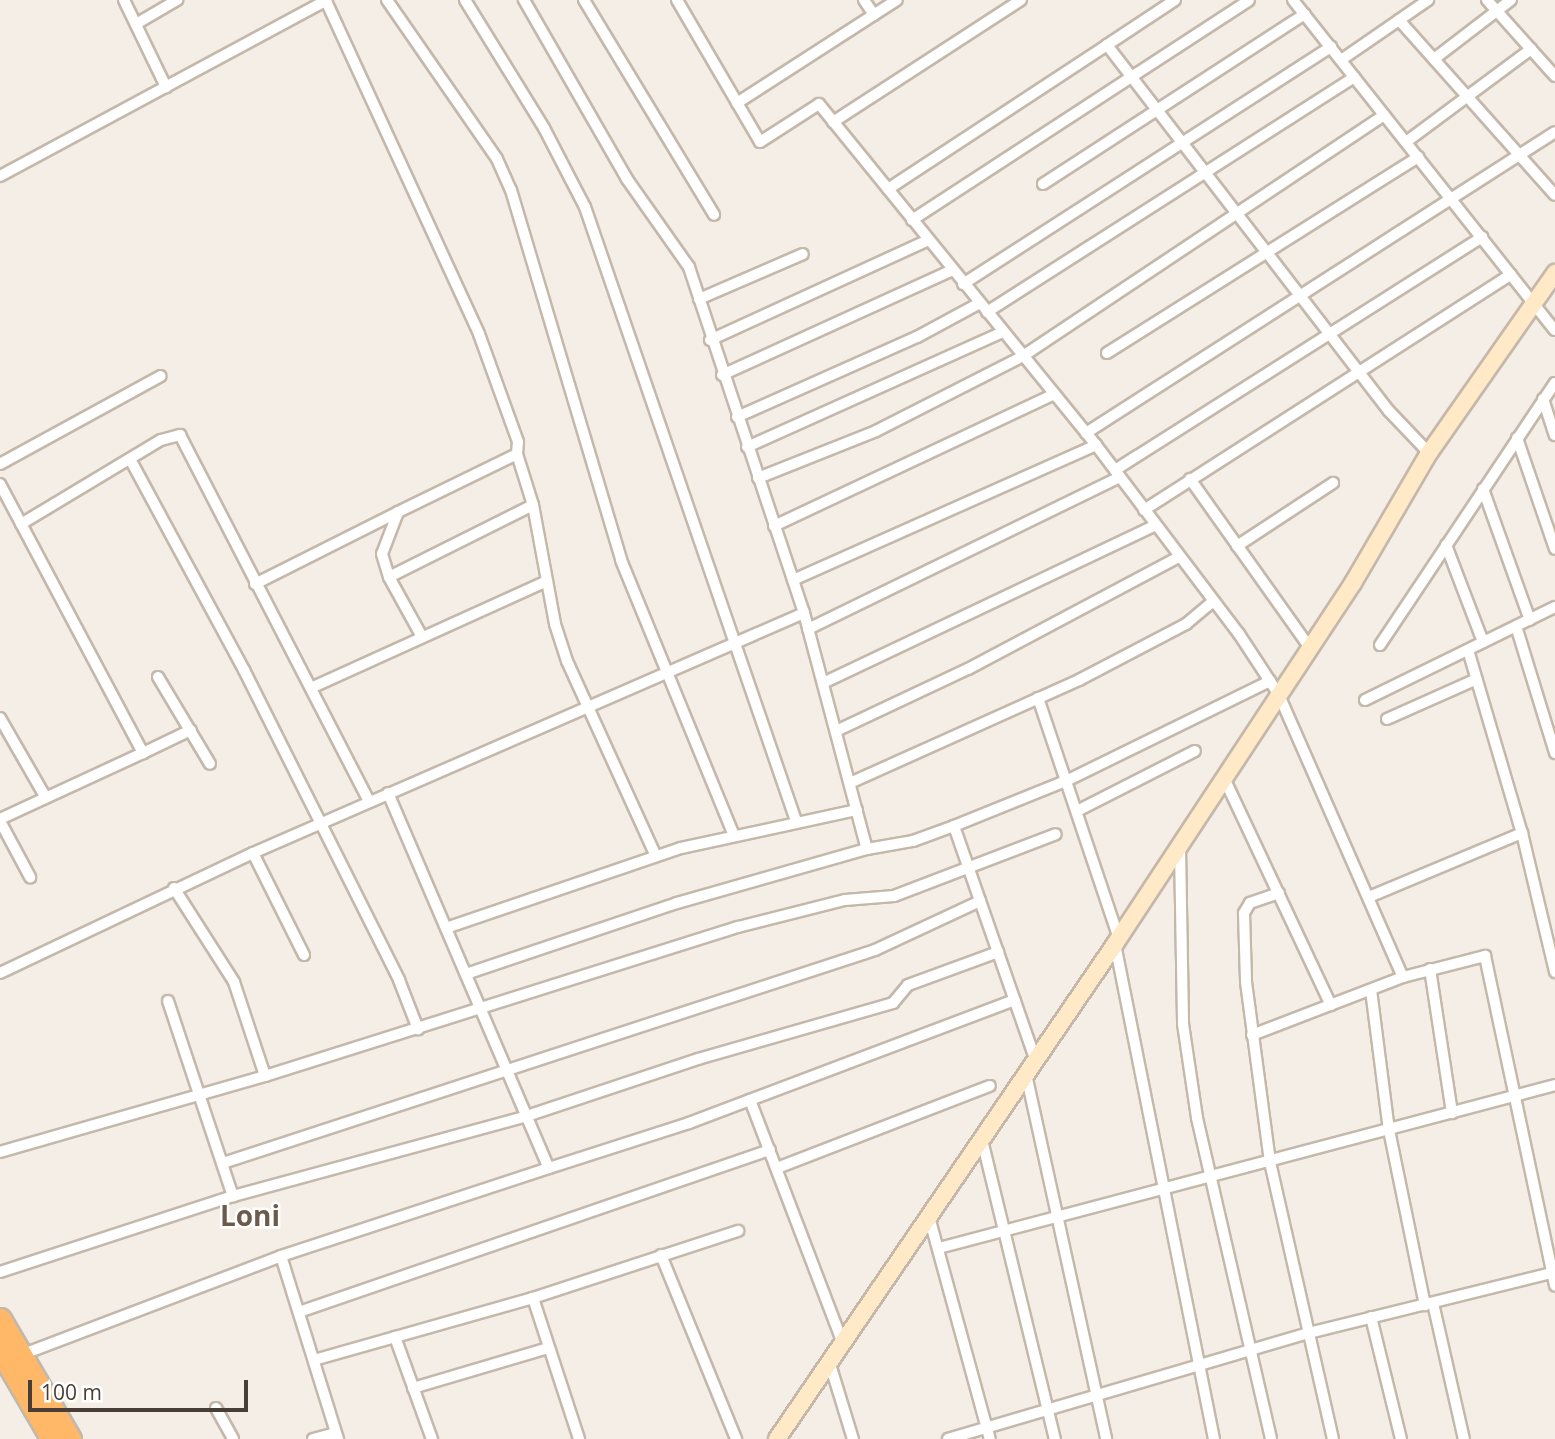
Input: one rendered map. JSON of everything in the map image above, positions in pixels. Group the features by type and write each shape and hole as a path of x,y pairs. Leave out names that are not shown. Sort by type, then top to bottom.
{"highway":[{"path":"0,1319 70,1439"},
{"path":"0,1350 52,1439"}],"street":[{"path":"124,0 166,87"},
{"path":"136,24 177,0"},
{"path":"0,176 326,0 474,321 518,442 517,454 533,505 547,582 567,661 590,705 656,856"},
{"path":"387,0 496,159 511,190 621,561 734,835"},
{"path":"466,0 544,128 585,207 687,514 796,821"},
{"path":"524,0 627,179 690,267 710,340 804,613 867,849"},
{"path":"584,0 714,215"},
{"path":"677,0 760,142 819,104 1096,445 1213,601 1279,695 1404,977"},
{"path":"864,0 874,15"},
{"path":"737,103 897,0"},
{"path":"833,122 1021,0"},
{"path":"888,190 1175,0"},
{"path":"912,219 1249,0"},
{"path":"1293,0 1555,330"},
{"path":"1341,60 1428,0"},
{"path":"1487,0 1555,76"},
{"path":"1434,59 1511,0"},
{"path":"1042,184 1305,14"},
{"path":"1399,20 1555,195"},
{"path":"1107,45 1160,109 1361,374 1429,453"},
{"path":"963,284 1331,47"},
{"path":"1406,142 1531,49"},
{"path":"737,417 983,308 1354,76"},
{"path":"758,478 876,430 1023,356 1384,115"},
{"path":"1086,433 1299,293 1555,132"},
{"path":"1107,353 1266,250 1418,157"},
{"path":"808,629 1117,474 1329,333 1482,237"},
{"path":"710,340 928,240"},
{"path":"699,299 803,254"},
{"path":"722,375 953,270"},
{"path":"777,1439 830,1364 928,1213 1117,941 1310,648 1429,453 1555,273"},
{"path":"1144,510 1361,374 1511,274"},
{"path":"747,447 1003,332"},
{"path":"0,464 161,376"},
{"path":"1380,645 1555,383"},
{"path":"774,526 1054,394"},
{"path":"1542,399 1555,435"},
{"path":"21,524 171,436 180,435 187,443 255,584 369,801"},
{"path":"1517,438 1555,549"},
{"path":"793,580 1096,445"},
{"path":"255,584 517,454"},
{"path":"130,459 321,822 399,980 418,1029"},
{"path":"1190,479 1310,648"},
{"path":"1237,546 1333,483"},
{"path":"0,484 142,753"},
{"path":"1483,489 1530,620"},
{"path":"389,578 533,505"},
{"path":"398,512 383,543 389,578 421,635"},
{"path":"823,683 1156,525"},
{"path":"1446,545 1483,642"},
{"path":"836,731 968,668 1179,557"},
{"path":"311,688 421,635 547,582"},
{"path":"849,783 1148,646 1213,601"},
{"path":"1365,700 1555,607"},
{"path":"0,973 174,888 321,822 804,613"},
{"path":"1516,626 1555,753"},
{"path":"1468,650 1522,833 1555,972"},
{"path":"158,677 210,764"},
{"path":"1387,719 1476,679"},
{"path":"466,974 677,903 867,849 913,841 1068,780 1270,681"},
{"path":"1038,698 1079,810 1117,941 1161,1190 1214,1439"},
{"path":"0,718 46,798"},
{"path":"30,877 0,820 191,730"},
{"path":"1079,810 1195,751"},
{"path":"1224,778 1331,1005"},
{"path":"388,793 550,1168"},
{"path":"446,928 656,856 734,835 857,810"},
{"path":"954,826 1035,1058"},
{"path":"1369,897 1522,833"},
{"path":"0,1152 265,1076 738,927 845,900 894,896 1056,834"},
{"path":"1180,845 1183,1024 1210,1176 1270,1439"},
{"path":"253,853 304,955"},
{"path":"174,888 234,982 265,1076"},
{"path":"1279,893 1250,903 1244,913 1252,1035 1270,1162 1333,1439"},
{"path":"223,1163 876,950 980,901"},
{"path":"0,1272 233,1196 527,1115 698,1059 893,1003 908,985 998,952"},
{"path":"1252,1035 1404,977 1481,956 1488,959 1513,1097 1555,1286"},
{"path":"1430,969 1452,1113"},
{"path":"1371,990 1389,1130 1429,1304 1464,1439"},
{"path":"21,1355 281,1256 750,1100 1015,1000"},
{"path":"168,1001 202,1095 233,1196"},
{"path":"1026,1074 1106,1439"},
{"path":"939,1248 1555,1085"},
{"path":"777,1168 990,1086"},
{"path":"750,1100 843,1344"},
{"path":"981,1136 1055,1439"},
{"path":"299,1312 770,1150"},
{"path":"928,1213 990,1439"},
{"path":"314,1360 533,1298 738,1231"},
{"path":"662,1255 736,1439"},
{"path":"281,1256 337,1436 313,1439"},
{"path":"948,1439 1095,1393 1309,1333 1553,1273"},
{"path":"533,1298 579,1439"},
{"path":"1371,1317 1401,1439"},
{"path":"395,1337 432,1439"},
{"path":"413,1388 548,1348"},
{"path":"830,1364 853,1439"},
{"path":"216,1408 233,1439"}],"district":[{"name":"Loni","path":"250,1215"}]}
